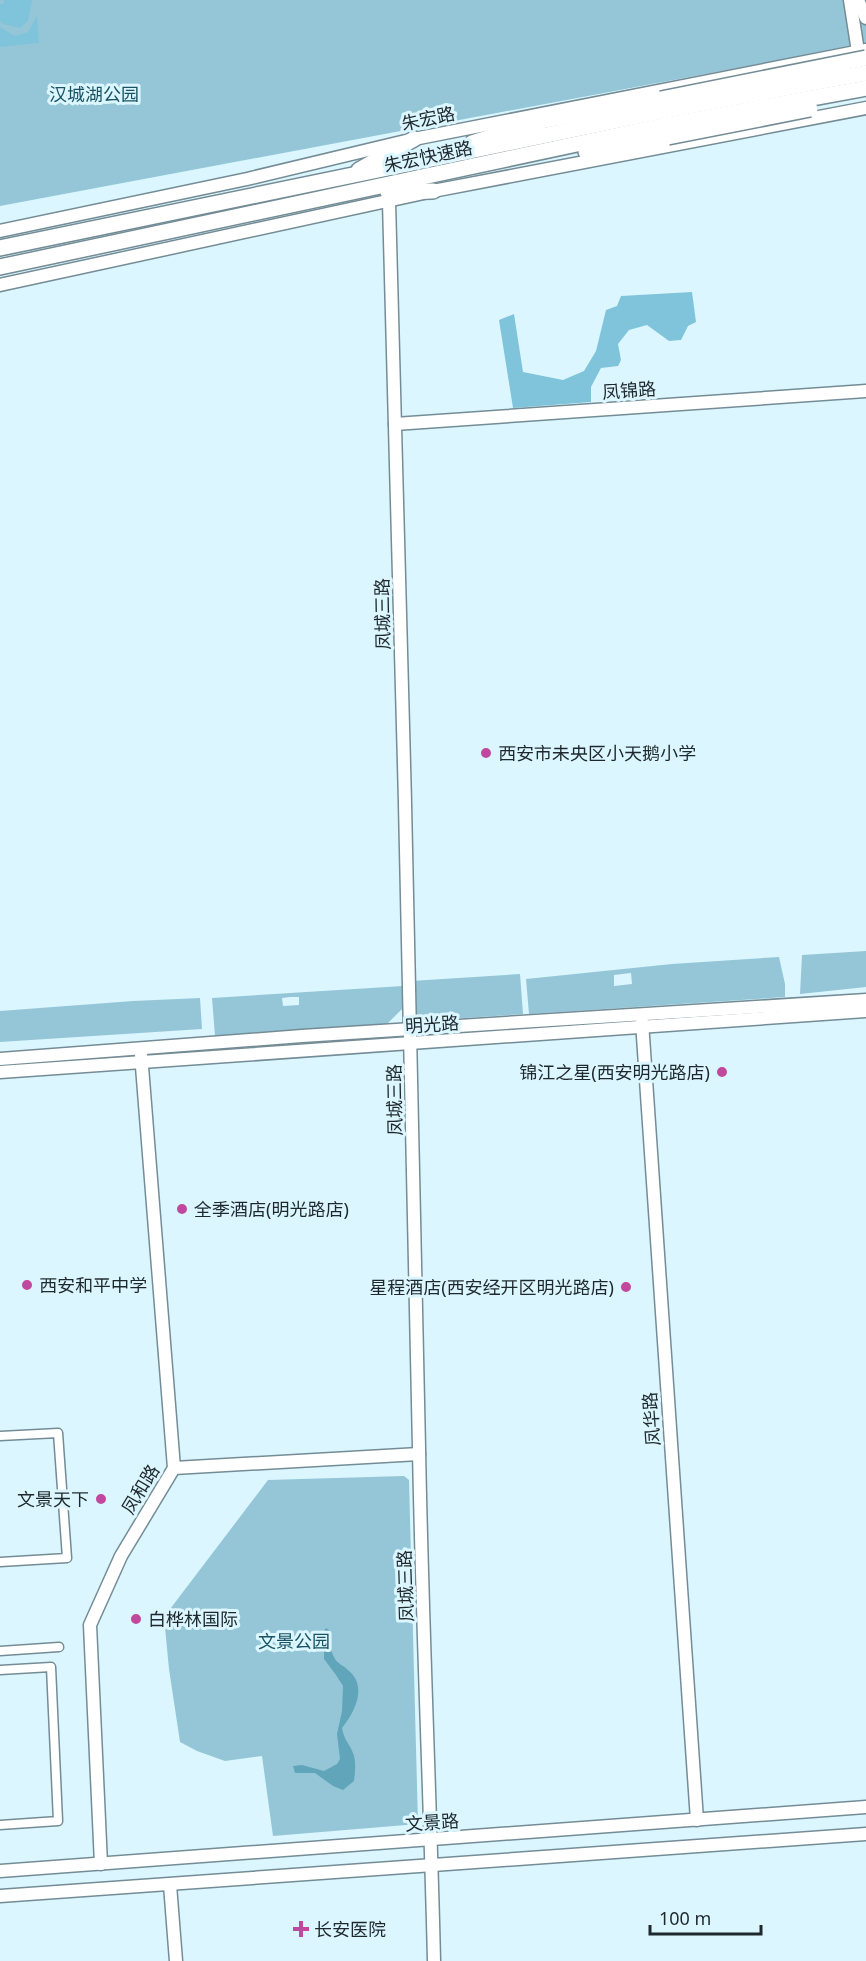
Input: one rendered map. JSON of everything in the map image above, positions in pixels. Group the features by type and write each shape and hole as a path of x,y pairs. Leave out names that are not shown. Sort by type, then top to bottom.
{"highway":[{"path":"427,168 549,158 864,51"},
{"name":"朱宏快速路","path":"0,267 355,192 427,168 866,73"},
{"name":"朱宏快速路","path":"665,118 866,88"},
{"path":"665,118 866,98"},
{"path":"351,175 414,139"},
{"name":"朱宏快速路","path":"0,248 351,175 427,168"},
{"path":"355,192 433,191"}],"main road":[{"path":"850,0 864,51"},
{"path":"0,285 433,191 866,108 864,51 858,0"},
{"path":"858,0 866,18"},
{"name":"朱宏路","path":"0,231 258,177 414,139 864,51"},
{"name":"凤城三路","path":"389,202 411,1044 419,1454 434,1961"},
{"name":"凤锦路","path":"395,424 866,391"},
{"name":"明光路","path":"0,1059 141,1056 411,1044 866,999"},
{"name":"明光路","path":"0,1072 410,1029 866,1011"},
{"name":"凤华路","path":"642,1021 697,1820"},
{"name":"凤和路","path":"101,1864 90,1625 121,1556 174,1468 141,1056"},
{"path":"174,1468 419,1454"},
{"name":"文景路","path":"0,1871 866,1807"},
{"path":"0,1896 866,1834"},
{"path":"170,1885 176,1961"}],"street":[{"path":"0,1436 58,1432 67,1558 0,1562"},
{"path":"0,1651 59,1647"},
{"path":"0,1670 51,1667 58,1821 0,1825"}],"green space":[{"name":"汉城湖公园","path":"0,0 866,0 866,44 0,206"},
{"path":"866,951 866,987 800,994 802,955"},
{"path":"779,957 785,984 785,997 529,1014 526,979 672,964","holes":["631,973 632,984 614,986 614,975"]},
{"path":"520,974 523,1014 420,1021 415,1017 411,981"},
{"path":"403,986 403,1008 387,1024 215,1036 212,998","holes":["299,997 299,1005 283,1006 282,998"]},
{"path":"200,998 202,1029 0,1042 0,1011"},
{"name":"文景公园","path":"404,1476 409,1480 418,1824 273,1836 262,1756 225,1761 180,1742 164,1617 268,1480"}],"shaded area":[{"path":"4,0 32,0 28,21 20,28 3,24 0,21 0,4 3,4"},
{"path":"37,16 39,43 0,47 0,27 15,36 28,32"},
{"path":"692,292 696,322 688,326 681,340 669,341 647,325 629,330 618,344 621,360 618,366 601,368 591,387 591,402 513,408 499,320 514,314 523,372 563,380 584,371 596,351 606,310 617,306 621,296"},
{"path":"326,1628 329,1630 334,1657 354,1676 358,1691 355,1707 342,1728 355,1759 354,1781 343,1790 315,1773 295,1773 293,1766 302,1765 324,1771 337,1764 340,1759 337,1734 342,1711 343,1686 324,1659 324,1631"}],"place":[{"name":"西安市未央区小天鹅小学","path":"486,753"},
{"name":"锦江之星(西安明光路店)","path":"722,1072"},
{"name":"全季酒店(明光路店)","path":"182,1209"},
{"name":"西安和平中学","path":"27,1285"},
{"name":"星程酒店(西安经开区明光路店)","path":"626,1287"},
{"name":"文景天下","path":"101,1499"},
{"name":"白桦林国际","path":"136,1619"},
{"name":"长安医院","path":"301,1929"}]}
